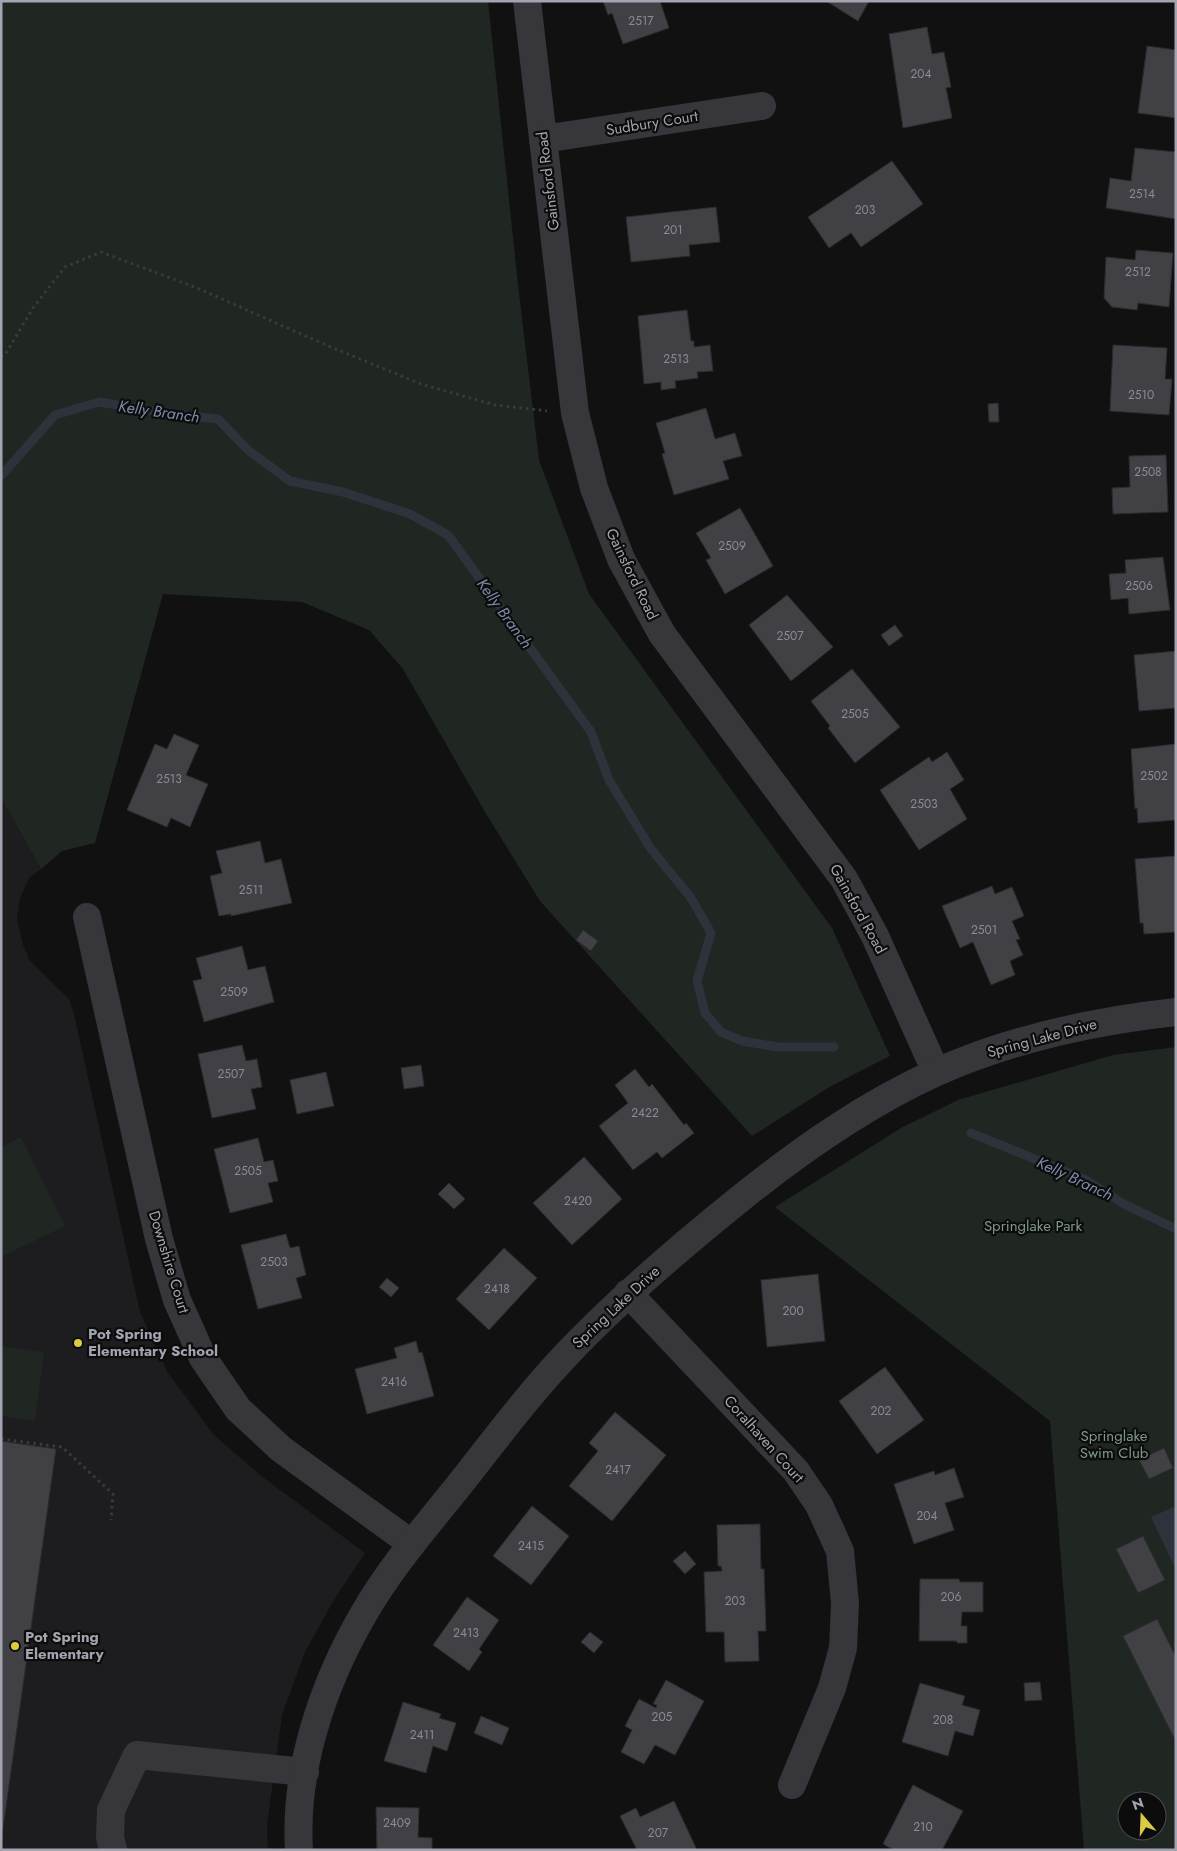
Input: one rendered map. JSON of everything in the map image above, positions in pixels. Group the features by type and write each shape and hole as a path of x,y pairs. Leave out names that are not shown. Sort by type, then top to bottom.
{"street":[{"name":"Gainsford Road","path":"527,1 575,414 594,488 621,559 662,634 844,879 875,936 936,1072"},
{"name":"Sudbury Court","path":"543,140 762,106"},
{"name":"Downshire Court","path":"87,917 159,1239 177,1300 203,1358 238,1408 281,1449 412,1544"},
{"name":"Spring Lake Drive","path":"299,1850 298,1831 305,1772 317,1717 338,1664 364,1613 412,1544 506,1425 565,1355 628,1293 693,1236 788,1160 852,1117 936,1072 1000,1046 1111,1019 1176,1012"},
{"name":"Coralhaven Court","path":"628,1293 796,1471 819,1505 840,1551 844,1603 843,1648 832,1688 792,1784"},
{"path":"113,1850 110,1836 111,1810 137,1755 305,1772"}],"path":[{"path":"1,356 5,355 33,308 65,267 100,252 197,288 326,345 421,384 495,405 575,414"},
{"path":"1,1439 62,1447 113,1494 111,1520"}],"shaded area":[{"name":"Pot Spring Elementary School","path":"1,798 41,869 29,878 20,898 17,919 23,945 30,961 69,999 74,1014 140,1312 168,1373 214,1435 260,1475 365,1553 335,1598 305,1652 282,1715 267,1825 268,1850 1,1850"},
{"path":"1176,1506 1176,1570 1151,1517"}],"green space":[{"path":"1,1 488,1 518,285 539,460 589,594 832,928 890,1056 831,1086 752,1136 540,901 485,812 403,669 369,630 302,602 163,594 95,843 62,851 41,869 1,798"},
{"name":"Springlake Park","path":"1176,1047 1176,1850 1084,1850 1050,1421 775,1207 901,1128 958,1100 1113,1055"},
{"path":"21,1137 65,1226 1,1257 1,1147"},
{"path":"1,1346 44,1352 35,1421 1,1416"}],"building":[{"path":"603,1 660,1 669,28 623,44 612,13 608,15"},
{"path":"826,1 869,1 858,21"},
{"path":"927,27 932,54 944,52 951,87 946,88 952,118 903,128 889,34"},
{"path":"1147,46 1176,50 1176,118 1138,113"},
{"path":"1135,148 1176,152 1176,219 1106,208 1110,178 1131,181"},
{"path":"892,161 923,204 861,247 851,233 829,248 808,217"},
{"path":"716,207 720,242 689,245 690,256 631,262 626,217"},
{"path":"1136,250 1173,253 1169,307 1138,303 1137,310 1112,307 1104,298 1106,257 1135,260"},
{"path":"687,310 691,341 694,341 694,347 710,345 713,371 697,372 698,378 675,381 676,388 661,390 661,382 644,384 638,316"},
{"path":"1113,345 1167,348 1165,379 1172,379 1169,415 1110,411"},
{"path":"998,403 999,422 989,422 988,404"},
{"path":"706,408 715,439 735,433 742,456 723,461 729,479 674,495 662,454 665,453 656,423"},
{"path":"1166,455 1168,512 1113,514 1112,488 1130,487 1129,456"},
{"path":"740,508 773,566 725,594 706,560 711,558 696,533"},
{"path":"1163,557 1170,610 1129,614 1128,598 1111,600 1109,574 1126,573 1125,560"},
{"path":"787,595 833,647 791,681 749,625"},
{"path":"895,625 903,636 889,646 881,635"},
{"path":"1176,651 1176,708 1139,711 1134,655"},
{"path":"852,669 900,727 855,763 828,728 830,726 811,701"},
{"path":"174,734 199,745 186,775 208,784 190,827 171,818 167,827 127,810 155,744 167,749"},
{"path":"1176,744 1176,820 1138,823 1137,808 1135,809 1131,749"},
{"path":"947,752 964,780 950,789 967,819 919,850 880,790 929,757 932,762"},
{"path":"260,841 265,863 281,859 292,903 231,916 231,914 219,916 210,876 222,873 216,851"},
{"path":"1176,856 1176,932 1144,934 1143,923 1140,923 1135,859"},
{"path":"992,886 995,894 1012,887 1024,916 1012,921 1020,939 1016,940 1023,955 1010,961 1015,975 991,985 973,942 960,948 942,906"},
{"path":"583,930 598,941 591,951 576,940"},
{"path":"242,946 248,970 265,966 274,1002 204,1022 193,981 202,979 196,958"},
{"path":"242,1045 246,1061 257,1059 262,1087 251,1089 256,1109 212,1118 198,1054"},
{"path":"421,1065 424,1086 404,1089 401,1068"},
{"path":"635,1069 649,1087 652,1084 684,1125 686,1123 694,1133 662,1158 657,1152 633,1170 599,1126 628,1103 615,1085"},
{"path":"326,1072 334,1106 297,1114 290,1080"},
{"path":"258,1138 264,1162 273,1160 278,1181 268,1183 273,1202 230,1213 214,1149"},
{"path":"584,1157 622,1199 572,1245 533,1203"},
{"path":"449,1183 465,1199 454,1209 438,1194"},
{"path":"286,1234 290,1248 299,1246 306,1275 296,1278 302,1298 258,1309 241,1245"},
{"path":"504,1248 537,1278 489,1330 456,1299"},
{"path":"818,1274 825,1341 767,1347 761,1280"},
{"path":"387,1278 399,1288 391,1297 379,1287"},
{"path":"416,1341 419,1353 422,1352 434,1396 367,1414 355,1369 397,1358 394,1348"},
{"path":"885,1367 924,1420 877,1454 839,1401"},
{"path":"615,1412 666,1455 612,1521 569,1486 598,1451 589,1443"},
{"name":"Pot Spring Elementary","path":"1,1441 56,1449 1,1843"},
{"path":"1164,1448 1173,1468 1149,1479 1139,1460"},
{"path":"954,1468 964,1497 945,1503 954,1530 914,1544 894,1484 934,1471 935,1475"},
{"path":"532,1506 569,1536 531,1585 493,1556"},
{"path":"760,1524 761,1569 764,1569 766,1631 758,1631 759,1661 725,1662 724,1632 706,1632 704,1572 722,1571 721,1566 718,1566 717,1525"},
{"path":"1143,1536 1165,1580 1138,1593 1116,1549"},
{"path":"685,1551 696,1564 685,1574 673,1561"},
{"path":"920,1579 959,1579 960,1582 983,1582 983,1612 962,1612 961,1626 967,1626 967,1643 957,1643 957,1641 919,1641"},
{"path":"467,1597 499,1620 479,1649 482,1652 469,1671 433,1645"},
{"path":"1157,1619 1176,1657 1176,1742 1123,1636"},
{"path":"590,1632 603,1642 594,1653 581,1642"},
{"path":"666,1680 704,1701 675,1755 655,1745 644,1764 621,1752 632,1730 625,1726 639,1699 656,1708 657,1705 653,1704"},
{"path":"1040,1682 1042,1700 1025,1701 1024,1683"},
{"path":"920,1683 965,1696 962,1705 980,1710 973,1736 955,1731 948,1756 902,1742"},
{"path":"403,1702 441,1714 439,1718 456,1723 447,1751 433,1746 426,1773 384,1761"},
{"path":"481,1716 509,1728 502,1745 474,1733"},
{"path":"913,1785 963,1811 942,1850 894,1850 883,1844"},
{"path":"674,1801 697,1850 637,1850 620,1816 636,1808 640,1817"},
{"path":"376,1807 419,1808 418,1837 432,1838 432,1850 377,1850"}],"waterway":[{"name":"Kelly Branch","path":"1,476 55,415 99,402 179,415 218,419 249,451 290,481 343,492 410,514 448,535 591,732 609,780 651,849 691,898 711,933 697,981 705,1013 721,1032 742,1041 778,1047 834,1047"},
{"name":"Kelly Branch","path":"971,1133 1086,1180 1122,1203 1176,1229"}],"place":[{"name":"Pot Spring Elementary School","path":"78,1343"},
{"name":"Pot Spring Elementary","path":"15,1646"}],"park label":[{"name":"Springlake Swim Club","path":"1114,1444"}]}
